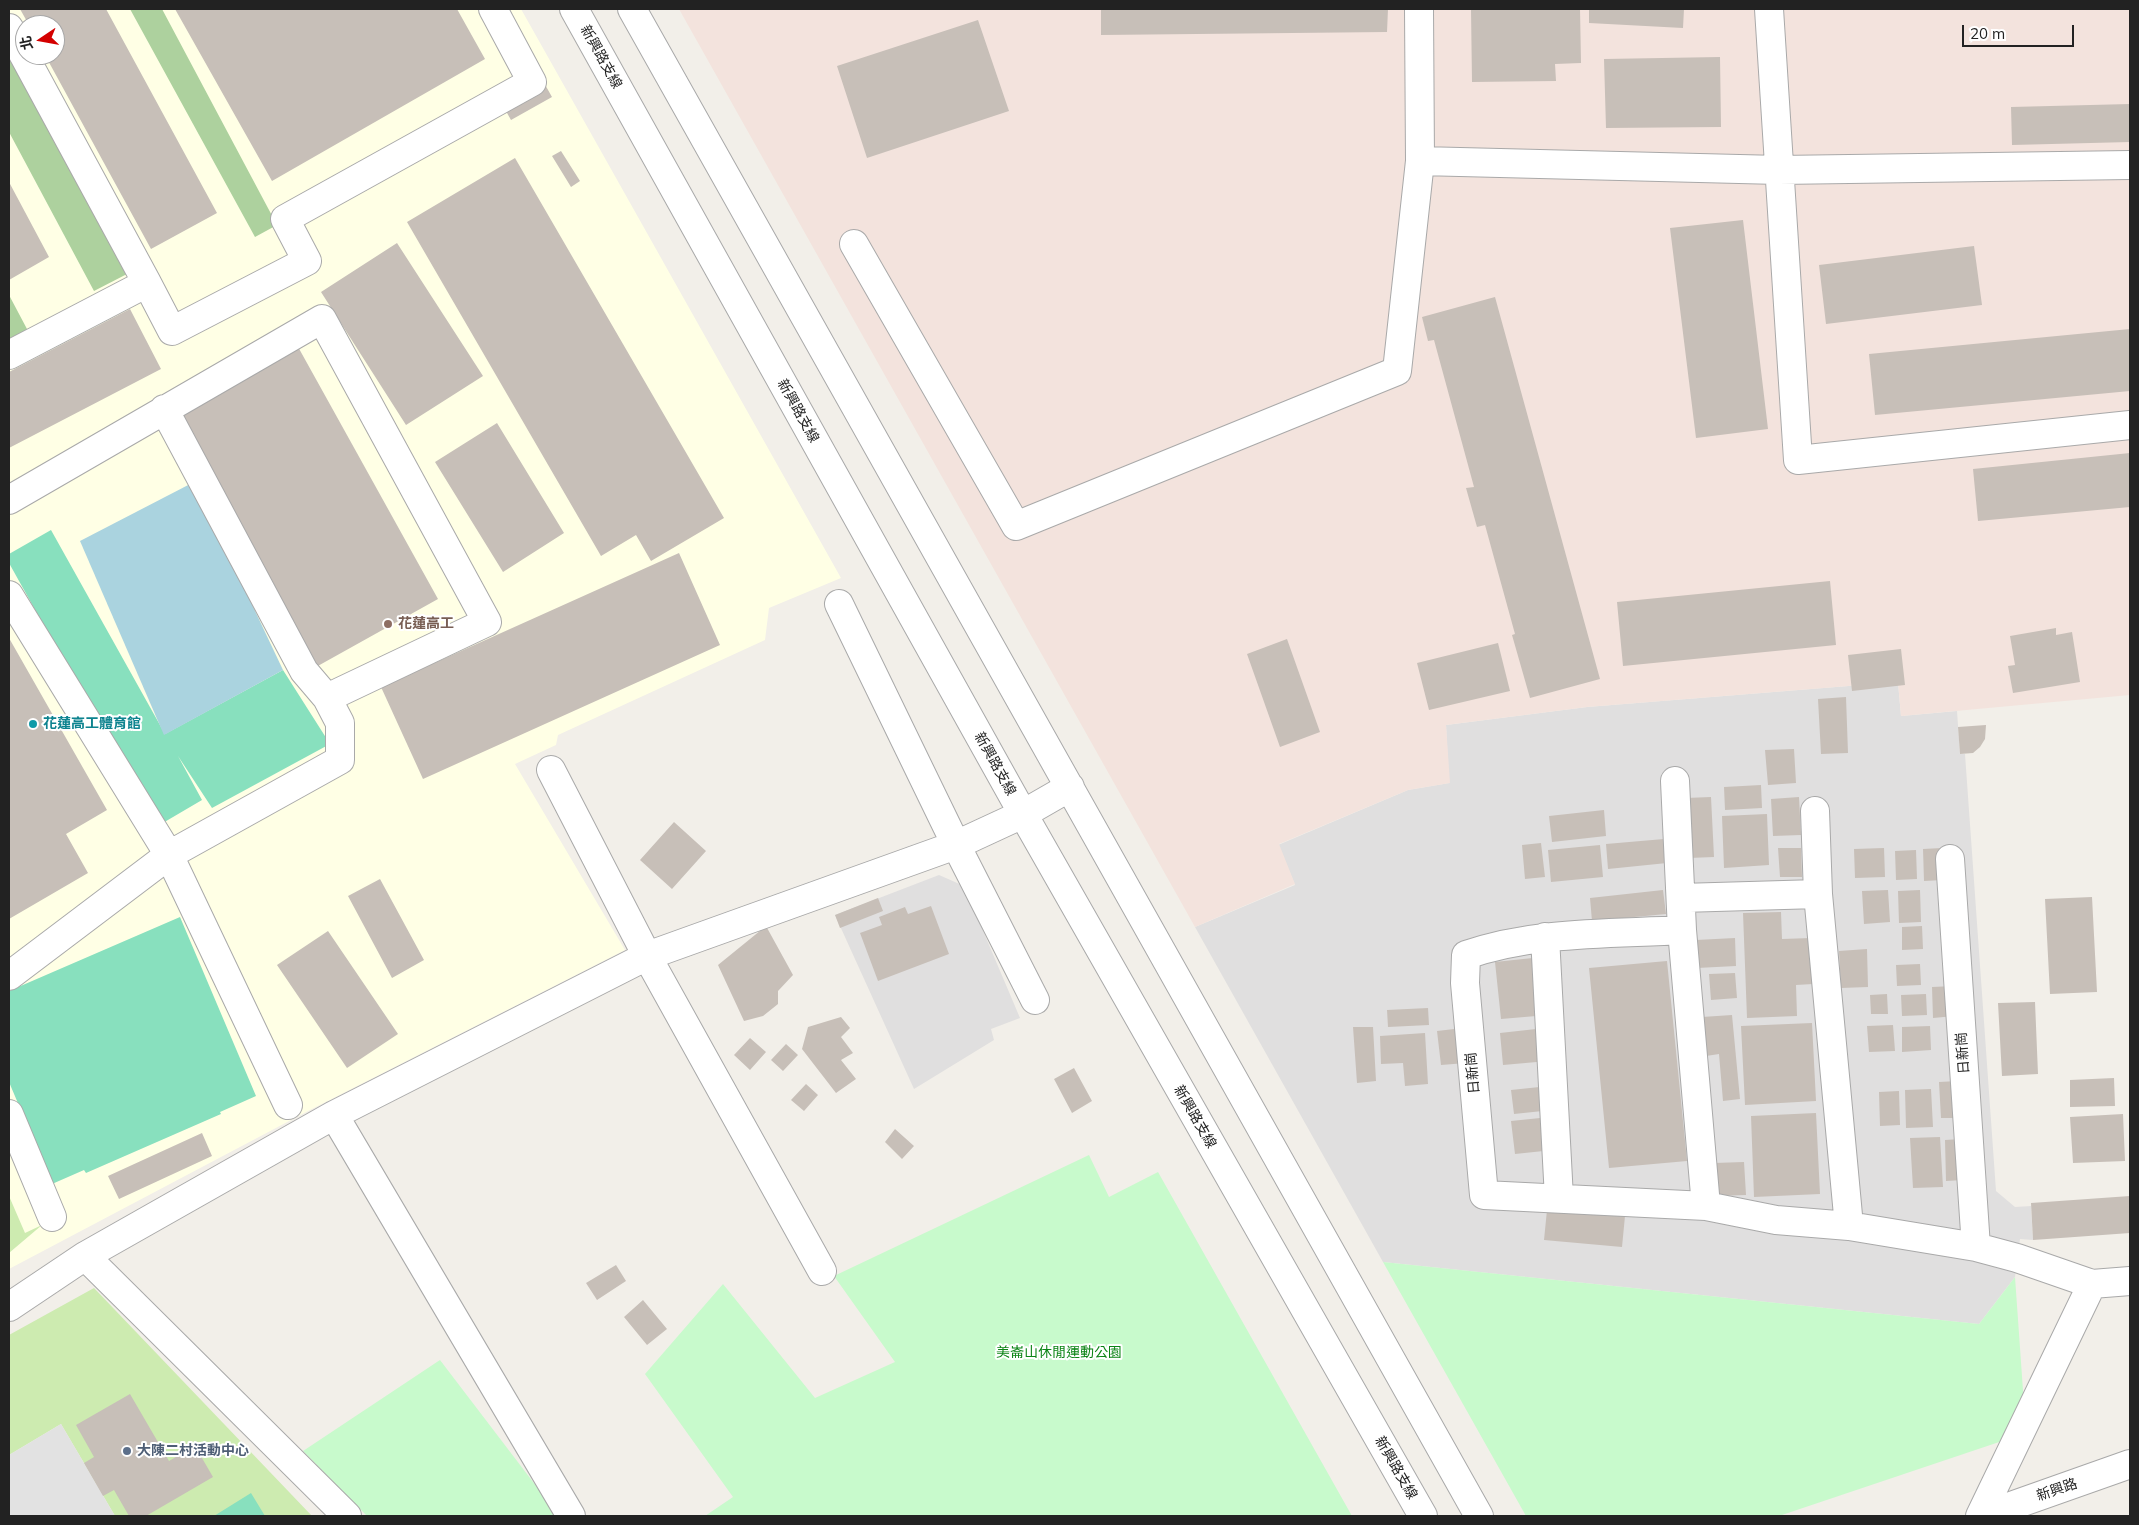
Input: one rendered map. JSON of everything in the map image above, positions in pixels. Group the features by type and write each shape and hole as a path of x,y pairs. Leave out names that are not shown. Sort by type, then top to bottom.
{"street":[{"path":"9,28 172,331 307,261 285,219 532,82 493,9"},
{"name":"新興路支線","path":"574,9 1023,814 1423,1516"},
{"path":"632,9 1479,1516"},
{"path":"854,244 1016,526 1397,371 1420,161 1419,9"},
{"path":"1769,9 1798,460 2130,425"},
{"path":"1420,161 1779,170 2130,165"},
{"path":"9,355 147,283"},
{"path":"9,500 322,319 487,622 327,698"},
{"path":"9,976 169,855 340,760 340,723 327,698 304,671 164,409"},
{"path":"9,596 169,855 288,1105"},
{"path":"840,604 956,846 1035,1000"},
{"path":"551,770 647,956 822,1272"},
{"path":"1674,781 1682,930 1706,1206"},
{"path":"9,1306 85,1256 334,1115 647,956 956,846 1023,814 1070,787"},
{"path":"1815,811 1818,894 1848,1226"},
{"name":"日新崗","path":"1950,859 1976,1247"},
{"path":"1681,898 1818,894"},
{"name":"日新崗","path":"1682,930 1544,937 1493,946 1466,955 1465,983 1484,1195 1706,1206 1776,1220 1848,1226 1976,1247 2017,1258 2092,1284 2130,1281"},
{"path":"1544,937 1559,1198"},
{"path":"9,1114 52,1217"},
{"path":"334,1115 571,1516"},
{"path":"85,1256 347,1516"},
{"path":"1981,1516 2092,1284"},
{"name":"新興路","path":"1981,1516 2130,1464"}],"shaded area":[{"name":"花蓮高工","path":"9,9 521,9 841,578 769,608 765,640 558,735 556,745 515,764 625,950 310,1110 9,1269"},
{"path":"679,9 2130,9 2130,695 1901,716 1898,682 1587,707 1446,725 1450,783 1408,790 1279,844 1295,884 1195,927"},
{"path":"1898,682 1901,716 1957,711 1960,754 1965,754 1996,1191 2015,1207 2031,1206 2033,1240 2020,1239 2015,1277 1979,1324 1383,1262 1195,927 1295,885 1278,845 1408,790 1449,783 1446,725 1587,707"},
{"path":"939,875 964,886 1020,1018 991,1029 994,1040 914,1089 835,915"},
{"path":"61,1424 115,1516 9,1516 9,1455"}],"green space":[{"path":"130,9 162,9 277,225 255,237"},
{"path":"9,54 127,274 94,291 9,132"},
{"path":"9,295 27,329 9,341"},
{"path":"51,530 165,734 283,670 330,744 212,808 178,756 202,800 156,827 9,563 9,554"},
{"path":"180,917 256,1096 220,1112 221,1114 86,1173 84,1170 52,1184 9,1082 9,991"},
{"name":"美崙山休閒運動公園","path":"1089,1155 1109,1197 1158,1172 1352,1516 705,1516 733,1497 645,1374 723,1284 815,1398 895,1362 834,1276"},
{"path":"9,1196 25,1233 42,1225 9,1253"},
{"path":"1383,1262 1979,1324 2015,1277 2026,1433 1779,1516 1526,1516"},
{"path":"94,1288 312,1516 115,1516 61,1424 9,1455 9,1335"},
{"path":"440,1360 559,1516 367,1516 303,1451"},
{"path":"251,1493 265,1516 214,1516"}],"water":[{"path":"194,482 283,670 164,735 80,541"}],"building":[{"path":"20,9 106,9 217,213 151,249 50,65 65,65 65,15 23,15"},
{"path":"175,9 457,9 485,59 272,181"},
{"path":"1101,9 1388,9 1387,32 1101,35"},
{"path":"1471,9 1580,9 1581,63 1555,64 1556,81 1472,82"},
{"path":"1589,9 1684,9 1683,28 1589,23"},
{"path":"978,20 1009,111 867,158 837,66"},
{"path":"1720,57 1721,127 1606,128 1604,59"},
{"path":"539,74 552,97 511,120 498,97"},
{"path":"2130,104 2130,142 2012,145 2011,107"},
{"path":"561,151 580,181 571,187 552,156"},
{"path":"515,158 724,518 651,561 636,535 601,556 407,222"},
{"path":"9,182 49,257 9,280"},
{"path":"1743,220 1768,429 1696,438 1670,228"},
{"path":"397,243 483,376 406,425 321,292"},
{"path":"1974,246 1982,305 1826,324 1819,265"},
{"path":"1495,297 1600,679 1530,698 1512,635 1515,634 1485,525 1477,527 1466,488 1474,487 1434,340 1428,341 1422,317"},
{"path":"130,309 161,369 9,448 9,372"},
{"path":"287,327 438,599 316,667 165,395"},
{"path":"2130,329 2130,391 1875,415 1869,354"},
{"path":"497,423 564,533 503,572 435,462"},
{"path":"2130,453 2130,507 1978,521 1973,469"},
{"path":"679,553 720,645 423,779 381,687"},
{"path":"1830,581 1836,645 1623,666 1617,602"},
{"path":"2056,628 2056,635 2072,632 2080,682 2013,693 2008,666 2015,665 2010,636"},
{"name":"花蓮高工體育館","path":"9,638 107,810 66,834 88,873 9,919"},
{"path":"1287,639 1320,732 1280,747 1247,654"},
{"path":"1498,643 1510,691 1429,710 1417,663"},
{"path":"1901,649 1905,685 1852,691 1848,655"},
{"path":"1846,697 1848,753 1821,754 1818,699"},
{"path":"1986,725 1985,739 1980,747 1973,753 1960,754 1958,727"},
{"path":"1794,749 1796,783 1768,785 1765,750"},
{"path":"1761,785 1762,808 1725,810 1724,787"},
{"path":"1711,797 1714,857 1689,858 1686,798"},
{"path":"1799,797 1801,835 1773,836 1771,799"},
{"path":"1604,810 1606,836 1552,842 1549,816"},
{"path":"1767,814 1769,865 1724,868 1722,816"},
{"path":"674,822 706,851 672,889 640,860"},
{"path":"1664,839 1667,863 1608,869 1606,844"},
{"path":"1541,843 1545,877 1525,879 1522,845"},
{"path":"1600,845 1603,877 1551,882 1548,850"},
{"path":"1778,848 1801,848 1802,877 1780,877"},
{"path":"1884,848 1885,877 1855,878 1854,849"},
{"path":"1942,848 1943,880 1924,881 1923,849"},
{"path":"1916,850 1917,879 1896,880 1895,851"},
{"path":"380,879 424,960 392,978 348,896"},
{"path":"1663,890 1666,914 1592,921 1590,898"},
{"path":"1888,890 1890,922 1864,924 1862,891"},
{"path":"1920,890 1921,922 1899,923 1898,891"},
{"path":"2092,897 2097,992 2050,994 2045,899"},
{"path":"878,898 883,911 840,928 835,915"},
{"path":"931,906 949,954 878,981 860,933 882,925 879,917 905,907 908,914"},
{"path":"1781,912 1782,939 1811,938 1813,984 1796,985 1797,1016 1747,1018 1743,913"},
{"path":"766,926 793,975 778,991 778,1004 763,1016 744,1021 718,965"},
{"path":"1922,926 1923,949 1902,950 1902,927"},
{"path":"328,931 398,1034 347,1068 277,965"},
{"path":"1735,938 1736,966 1697,968 1696,940"},
{"path":"1867,949 1868,987 1841,988 1839,951"},
{"path":"1542,957 1548,1015 1501,1019 1495,962"},
{"path":"1667,961 1687,1161 1609,1168 1589,968"},
{"path":"1920,964 1921,985 1897,986 1896,965"},
{"path":"1735,973 1737,998 1711,1000 1709,974"},
{"path":"1954,986 1955,1016 1933,1018 1932,987"},
{"path":"1887,994 1888,1014 1871,1014 1870,995"},
{"path":"1926,994 1927,1015 1902,1016 1901,995"},
{"path":"2035,1002 2038,1074 2002,1076 1998,1003"},
{"path":"1428,1008 1429,1025 1388,1027 1387,1010"},
{"path":"1732,1015 1740,1099 1723,1101 1719,1054 1706,1056 1702,1017"},
{"path":"841,1017 850,1028 841,1037 853,1053 841,1060 856,1079 836,1093 802,1049 808,1027"},
{"path":"1812,1023 1816,1101 1745,1105 1741,1026"},
{"path":"1893,1025 1895,1051 1869,1052 1867,1026"},
{"path":"1930,1026 1931,1050 1902,1052 1902,1027"},
{"path":"1353,1027 1373,1027 1376,1081 1357,1083"},
{"path":"1463,1028 1466,1063 1441,1065 1437,1031"},
{"path":"1545,1028 1548,1061 1503,1065 1500,1033"},
{"path":"1425,1033 1428,1084 1405,1086 1403,1063 1381,1064 1380,1036"},
{"path":"750,1038 766,1052 750,1070 734,1055"},
{"path":"786,1044 798,1055 783,1071 771,1060"},
{"path":"1074,1068 1092,1101 1072,1113 1054,1079"},
{"path":"2114,1078 2115,1106 2070,1107 2070,1080"},
{"path":"1958,1081 1960,1118 1941,1118 1939,1082"},
{"path":"806,1084 818,1095 804,1111 791,1100"},
{"path":"1549,1086 1552,1110 1514,1114 1511,1090"},
{"path":"1931,1089 1933,1127 1906,1128 1905,1090"},
{"path":"1899,1091 1900,1125 1880,1126 1879,1092"},
{"path":"1816,1113 1820,1194 1754,1197 1751,1116"},
{"path":"2123,1114 2125,1161 2073,1163 2070,1117"},
{"path":"1550,1117 1553,1150 1515,1154 1511,1121"},
{"path":"895,1129 914,1146 902,1159 885,1142"},
{"path":"202,1133 212,1156 119,1199 108,1176"},
{"path":"1940,1137 1943,1187 1913,1188 1910,1138"},
{"path":"1961,1139 1963,1180 1946,1181 1945,1140"},
{"path":"1744,1162 1746,1195 1715,1196 1714,1163"},
{"path":"2130,1196 2130,1233 2033,1240 2031,1203"},
{"path":"1547,1210 1625,1216 1622,1247 1544,1240"},
{"path":"616,1265 626,1281 597,1300 586,1283"},
{"path":"643,1300 667,1329 647,1345 624,1317"},
{"name":"大陳二村活動中心","path":"130,1394 169,1461 195,1446 213,1477 146,1516 129,1516 114,1490 103,1496 84,1463 94,1457 76,1425"}],"place":[{"name":"花蓮高工","path":"388,624"},
{"name":"花蓮高工體育館","path":"33,724"},
{"name":"大陳二村活動中心","path":"127,1451"}]}
